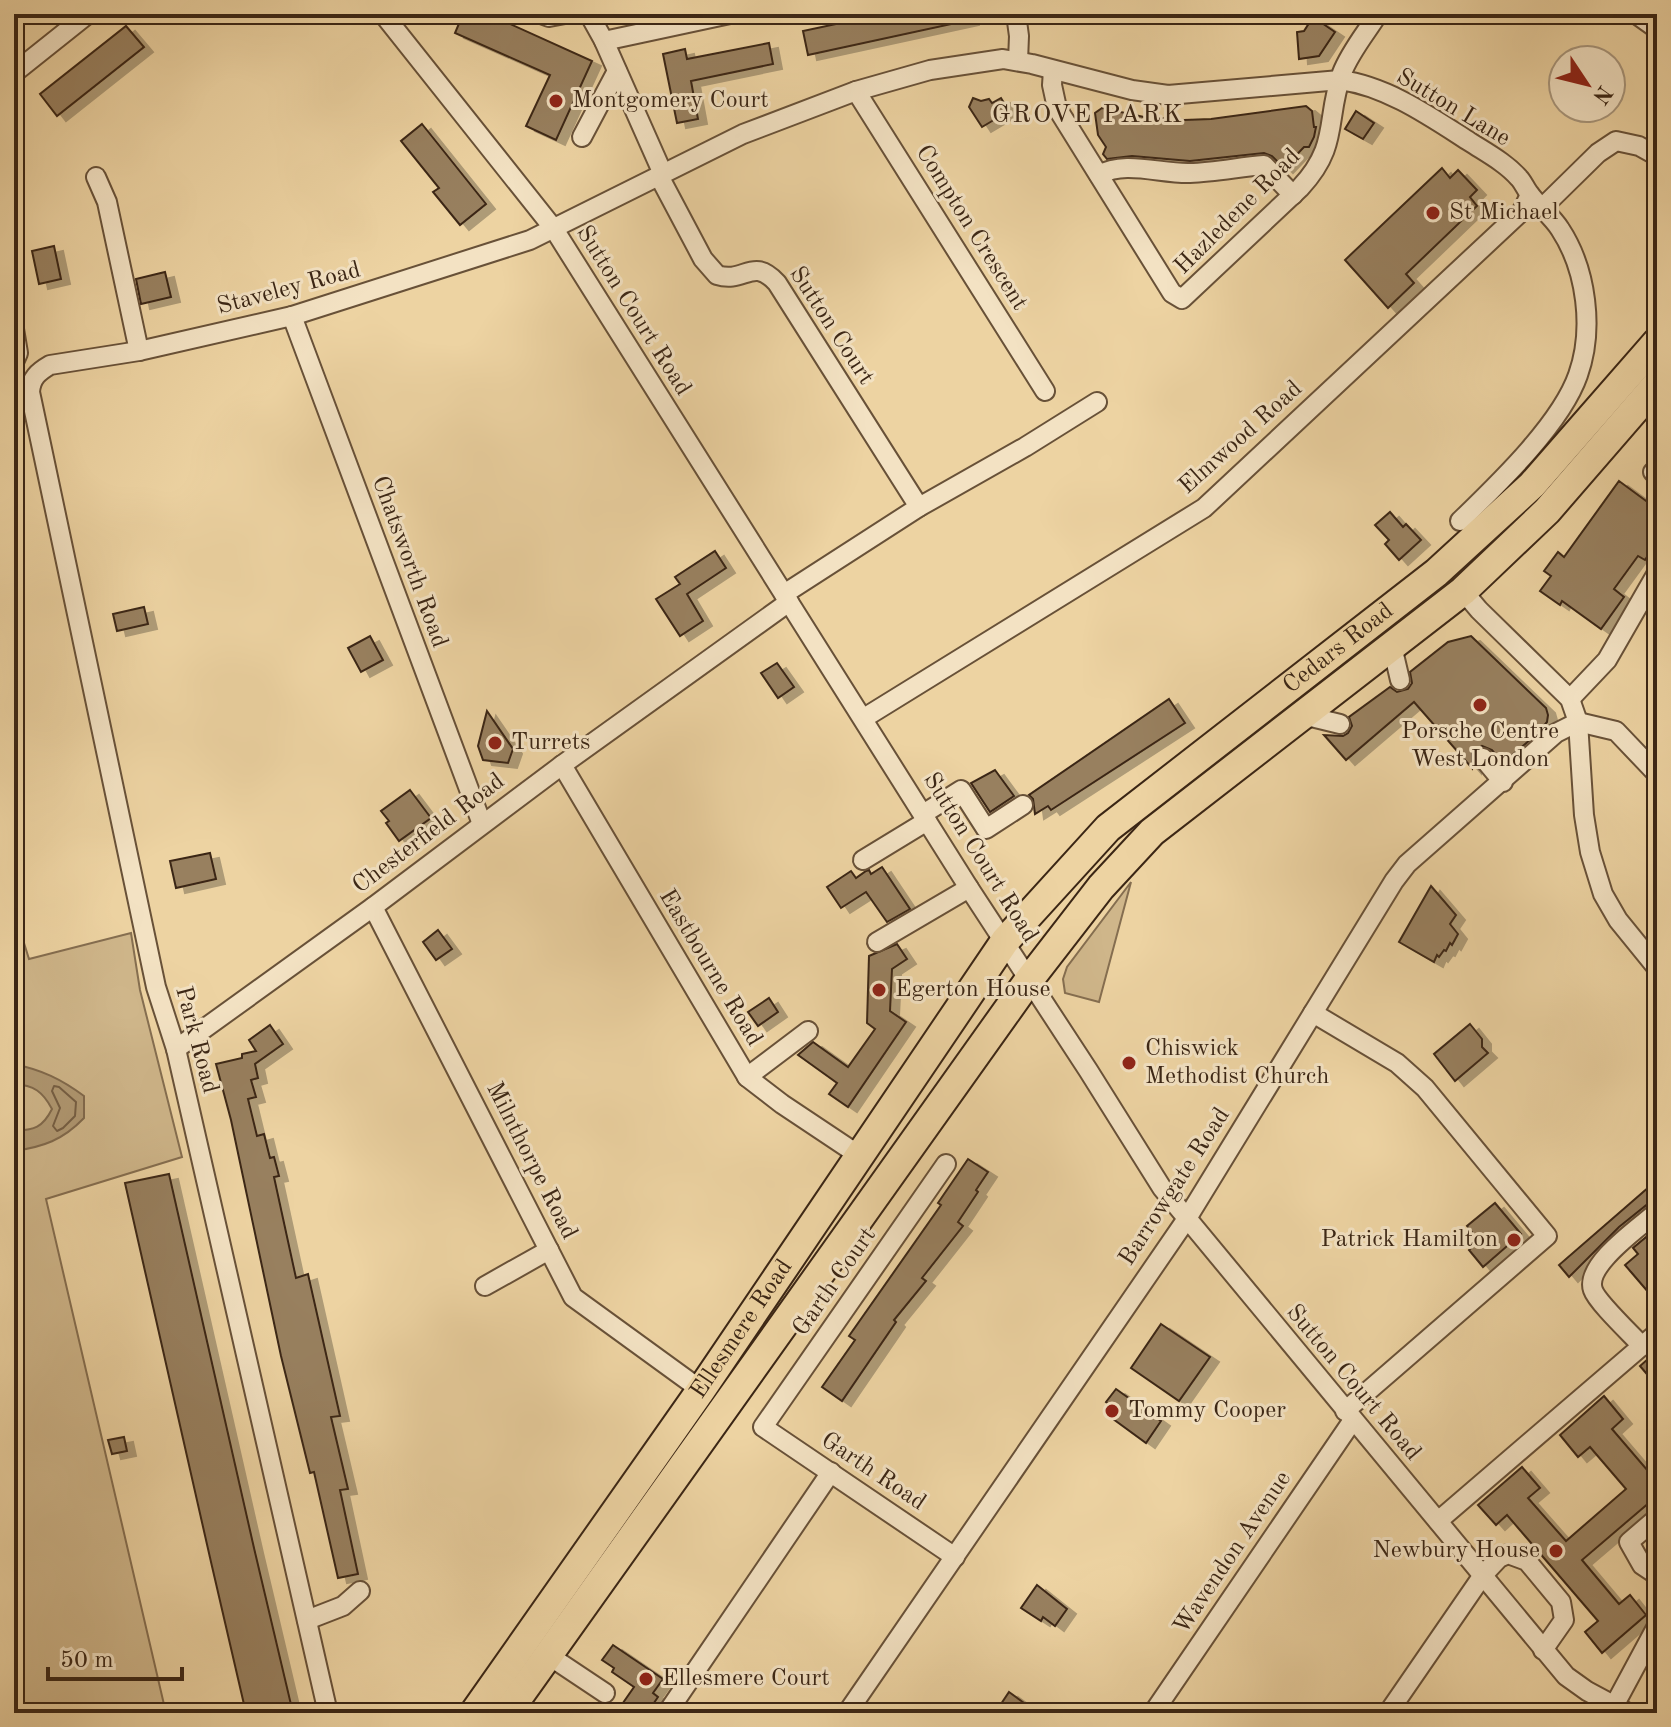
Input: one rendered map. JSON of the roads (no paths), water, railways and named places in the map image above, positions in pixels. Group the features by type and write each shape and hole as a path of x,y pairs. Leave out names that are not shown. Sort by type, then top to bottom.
{"highway":[{"name":"Cedars Road","path":"1005,941 1108,828 1436,573 1521,495 1657,342"},
{"name":"Cedars Road","path":"1029,980 1101,887 1152,832 1463,591 1547,511 1657,384"},
{"name":"Ellesmere Road","path":"474,1713 701,1390 1005,941"},
{"name":"Ellesmere Road","path":"507,1713 1029,980"}],"street":[{"path":"14,73 88,14"},
{"name":"Sutton Court Road","path":"383,14 554,229 1162,1188 1543,1650 1566,1676 1621,1710"},
{"path":"541,14 549,17 565,14"},
{"path":"589,14 604,41 661,175"},
{"path":"604,41 730,14"},
{"path":"1016,14 1018,61"},
{"name":"Hazledene Road","path":"1053,70 1052,85 1057,108 1172,293 1182,299 1293,195 1321,162 1347,61 1378,14"},
{"path":"1636,14 1657,29"},
{"name":"Staveley Road","path":"34,377 50,365 139,351 292,316 530,240 743,134 856,91 930,70 988,60 1018,61 1132,90 1168,95 1340,80"},
{"path":"582,137 617,71"},
{"name":"Sutton Lane","path":"1340,80 1397,99 1497,159 1521,179 1561,230 1575,258 1584,289 1585,346 1577,377 1525,455 1460,521"},
{"name":"Compton Crescent","path":"856,91 1045,391"},
{"name":"Elmwood Road","path":"864,718 1204,508 1522,211 1598,153 1616,141 1639,146 1657,156"},
{"path":"1099,175 1117,167 1191,173 1264,165 1293,195"},
{"name":"Sutton Court","path":"661,175 703,259 717,275 732,276 760,270 767,272 777,283 919,507"},
{"path":"96,177 107,202 139,351"},
{"name":"Chatsworth Road","path":"292,316 482,824"},
{"path":"14,329 18,353 14,362"},
{"name":"Park Road","path":"34,377 30,392 156,987 176,1049 328,1713"},
{"name":"Chesterfield Road","path":"176,1049 373,907 787,598 919,507 1097,402"},
{"path":"1570,699 1607,660 1657,573"},
{"path":"1463,591 1570,699 1578,722 1584,815 1590,852 1599,880 1618,920 1657,968"},
{"path":"1392,646 1400,680"},
{"path":"1303,715 1340,724"},
{"path":"1578,722 1616,731 1657,774"},
{"name":"Barrowgate Road","path":"847,1713 1186,1220 1407,864 1556,733 1578,722"},
{"path":"1483,758 1503,782"},
{"name":"Eastbourne Road","path":"562,765 747,1077 860,1156"},
{"path":"863,860 961,790 986,829 1023,805"},
{"path":"877,942 969,888"},
{"name":"Milnthorpe Road","path":"373,907 573,1297 701,1390"},
{"name":"Wavendon Avenue","path":"1153,1713 1349,1416 1547,1236 1425,1088 1397,1063 1313,1013"},
{"path":"747,1077 808,1031"},
{"name":"Garth Court","path":"763,1427 946,1164"},
{"path":"1642,1346 1593,1292 1591,1279 1598,1264 1657,1212"},
{"path":"485,1286 549,1250"},
{"path":"1438,1521 1657,1333"},
{"name":"Garth Road","path":"763,1427 955,1557"},
{"path":"667,1713 831,1472"},
{"path":"1657,1518 1629,1542 1642,1565 1657,1575"},
{"path":"1388,1713 1483,1575 1499,1558 1508,1554 1527,1561 1561,1602 1564,1620 1543,1650"},
{"path":"307,1620 343,1606 360,1591"},
{"path":"1621,1710 1657,1626"},
{"path":"548,1655 605,1693"}],"water":[{"path":"14,1064 51,1076 84,1096 84,1118 52,1141 14,1151 14,1130 37,1127 52,1109 37,1090 14,1084"}],"place":[{"name":"Montgomery Court","path":"556,101"},
{"name":"St Michael","path":"1433,213"},
{"name":"Porsche Centre West London","path":"1480,705"},
{"name":"Turrets","path":"495,743"},
{"name":"Egerton House","path":"879,990"},
{"name":"Chiswick Methodist Church","path":"1129,1063"},
{"name":"Patrick Hamilton","path":"1514,1240"},
{"name":"Tommy Cooper","path":"1112,1411"},
{"name":"Newbury House","path":"1556,1551"},
{"name":"Ellesmere Court","path":"646,1679"}],"district":[{"name":"GROVE PARK","path":"1088,115"}]}
